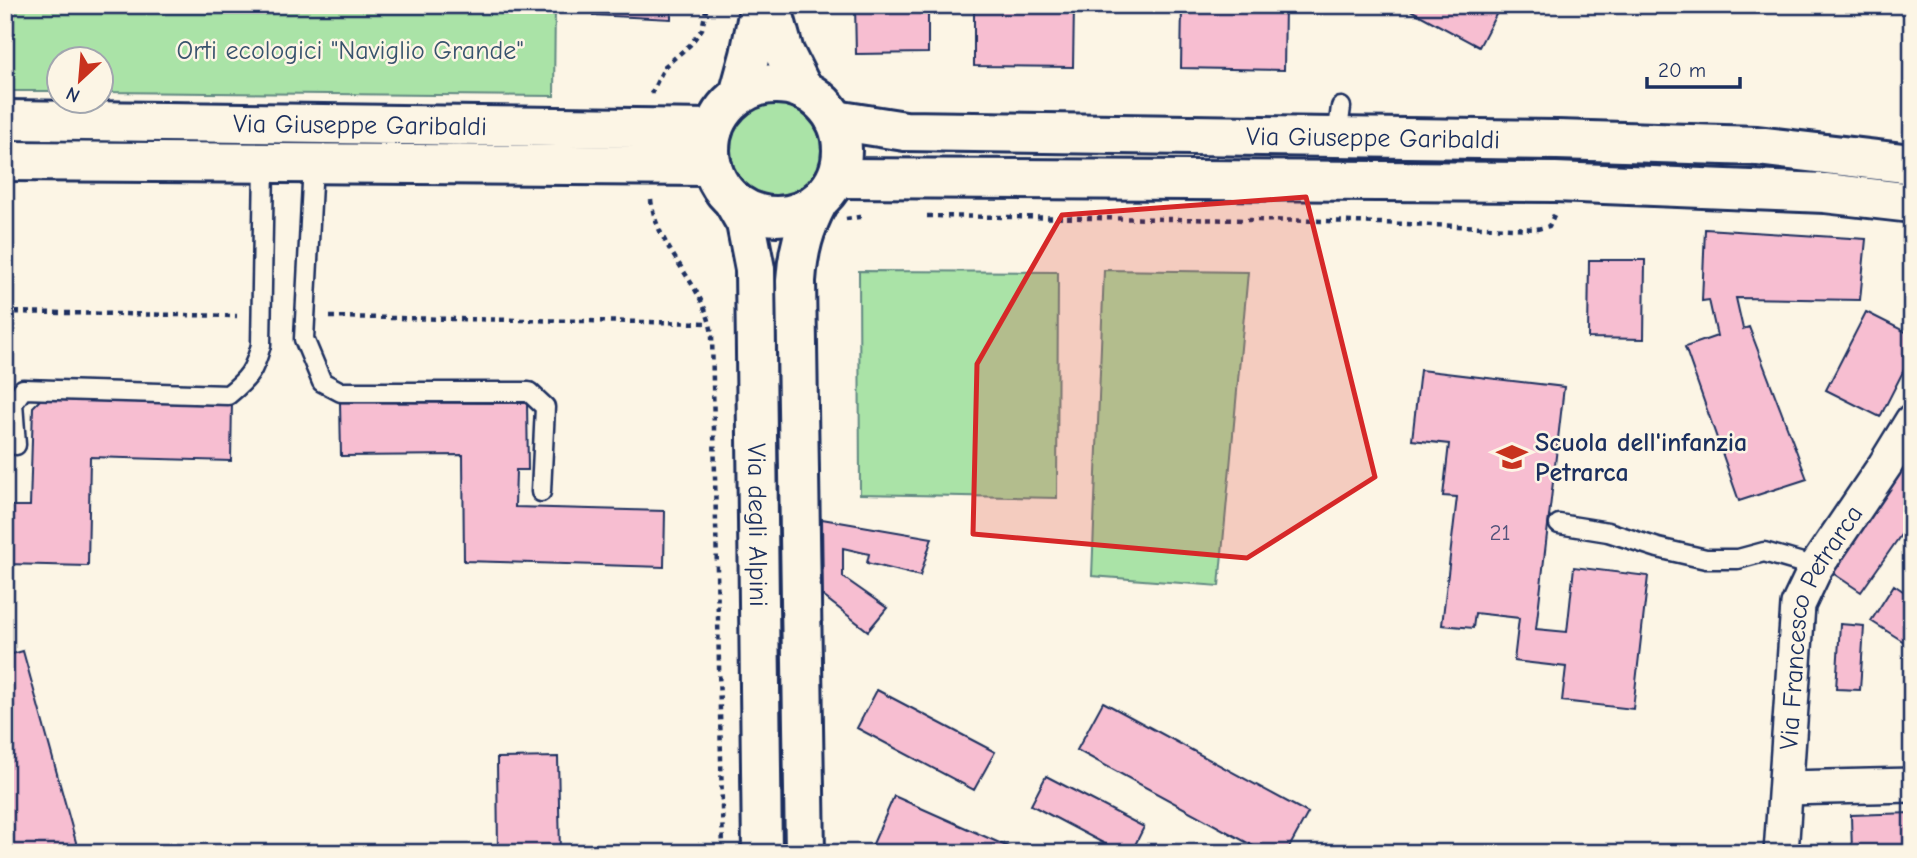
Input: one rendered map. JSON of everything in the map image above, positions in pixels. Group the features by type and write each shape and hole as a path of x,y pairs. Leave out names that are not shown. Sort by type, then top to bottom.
{"street":[{"path":"739,95 760,5"},
{"path":"771,5 784,52 803,90"},
{"path":"805,853 796,281 800,243 805,227 830,202 843,149 835,120 822,102 792,86 769,84 739,95 723,110 713,129 710,147 712,166 720,186 734,202 752,212 773,217 794,215 830,202"},
{"name":"Via Giuseppe Garibaldi","path":"5,120 646,147 712,166"},
{"name":"Via Giuseppe Garibaldi","path":"835,120 905,131 1339,122 1757,146 1912,164"},
{"name":"Via Giuseppe Garibaldi","path":"5,161 313,164 646,147 713,129"},
{"name":"Via Giuseppe Garibaldi","path":"830,202 1555,182 1825,193 1912,204"},
{"name":"Via degli Alpini","path":"734,202 746,223 755,269 762,853"},
{"name":"Via Francesco Petrarca","path":"1782,853 1798,605 1816,567 1912,422"},
{"path":"1786,788 1912,785"}],"lane":[{"path":"16,445 13,403 23,389 228,395 245,381 255,368 261,345 264,164"},
{"path":"313,164 304,339 322,383 341,392 529,392 545,407 541,492"},
{"path":"1559,524 1608,531 1658,548 1706,559 1738,559 1764,552 1816,567"}],"path":[{"path":"707,5 702,29 690,45 666,66 654,86 648,104 646,147 656,223 702,302 710,323 723,853"},
{"path":"830,202 846,219 875,216"},
{"path":"916,216 1326,221 1537,229 1549,226 1554,206"},
{"path":"5,313 240,316"},
{"path":"323,317 710,323"}],"highlighted area":[{"path":"1306,197 1375,477 1247,558 973,534 977,364 1062,215"}],"green space":[{"name":"Orti ecologici \"Naviglio Grande\"","path":"5,5 555,5 554,96 116,92 116,46 46,46 46,91 5,91"},
{"path":"774,104 792,108 808,118 818,134 822,152 818,170 808,186 792,196 774,200 756,196 740,186 730,170 726,152 730,134 740,118 756,108"},
{"path":"1104,270 1248,272 1219,586 1092,576"},
{"path":"859,271 1058,272 1057,498 860,494"}],"building":[{"path":"593,5 671,5 671,19 593,15"},
{"path":"855,5 928,5 928,53 856,54"},
{"path":"974,5 1074,5 1073,67 974,66"},
{"path":"1182,5 1285,5 1284,70 1181,68"},
{"path":"1401,5 1501,5 1479,47"},
{"path":"1705,229 1866,239 1860,300 1736,298 1743,329 1749,327 1807,479 1739,501 1685,347 1717,336 1709,300 1702,301"},
{"path":"1589,260 1645,260 1644,339 1588,338"},
{"path":"1866,312 1912,335 1912,354 1880,417 1826,390"},
{"path":"1420,370 1564,387 1536,629 1567,632 1574,567 1648,576 1633,709 1562,701 1566,667 1514,661 1519,618 1475,613 1473,628 1442,625 1457,497 1443,496 1449,444 1412,440"},
{"path":"43,397 232,401 231,461 90,457 88,566 5,564 5,506 30,506 33,407"},
{"path":"340,402 527,403 528,470 516,470 515,507 665,511 664,567 464,561 463,455 341,456"},
{"path":"1912,454 1912,519 1861,592 1831,572"},
{"path":"822,519 932,538 920,576 867,563 869,554 843,548 843,577 887,608 868,631 823,596"},
{"path":"1894,585 1912,597 1912,647 1871,621"},
{"path":"1840,624 1864,626 1860,690 1836,689"},
{"path":"23,651 79,853 11,853 5,832 5,656"},
{"path":"877,690 995,752 974,790 857,728"},
{"path":"1103,702 1308,813 1286,853 1266,853 1077,750"},
{"path":"558,757 560,853 498,853 497,758"},
{"path":"1046,776 1144,827 1131,853 1122,853 1031,805"},
{"path":"894,796 1022,853 869,853"},
{"path":"1912,813 1912,853 1852,853 1851,815"}],"place":[{"name":"Scuola dell'infanzia Petrarca","path":"1512,457"}]}
